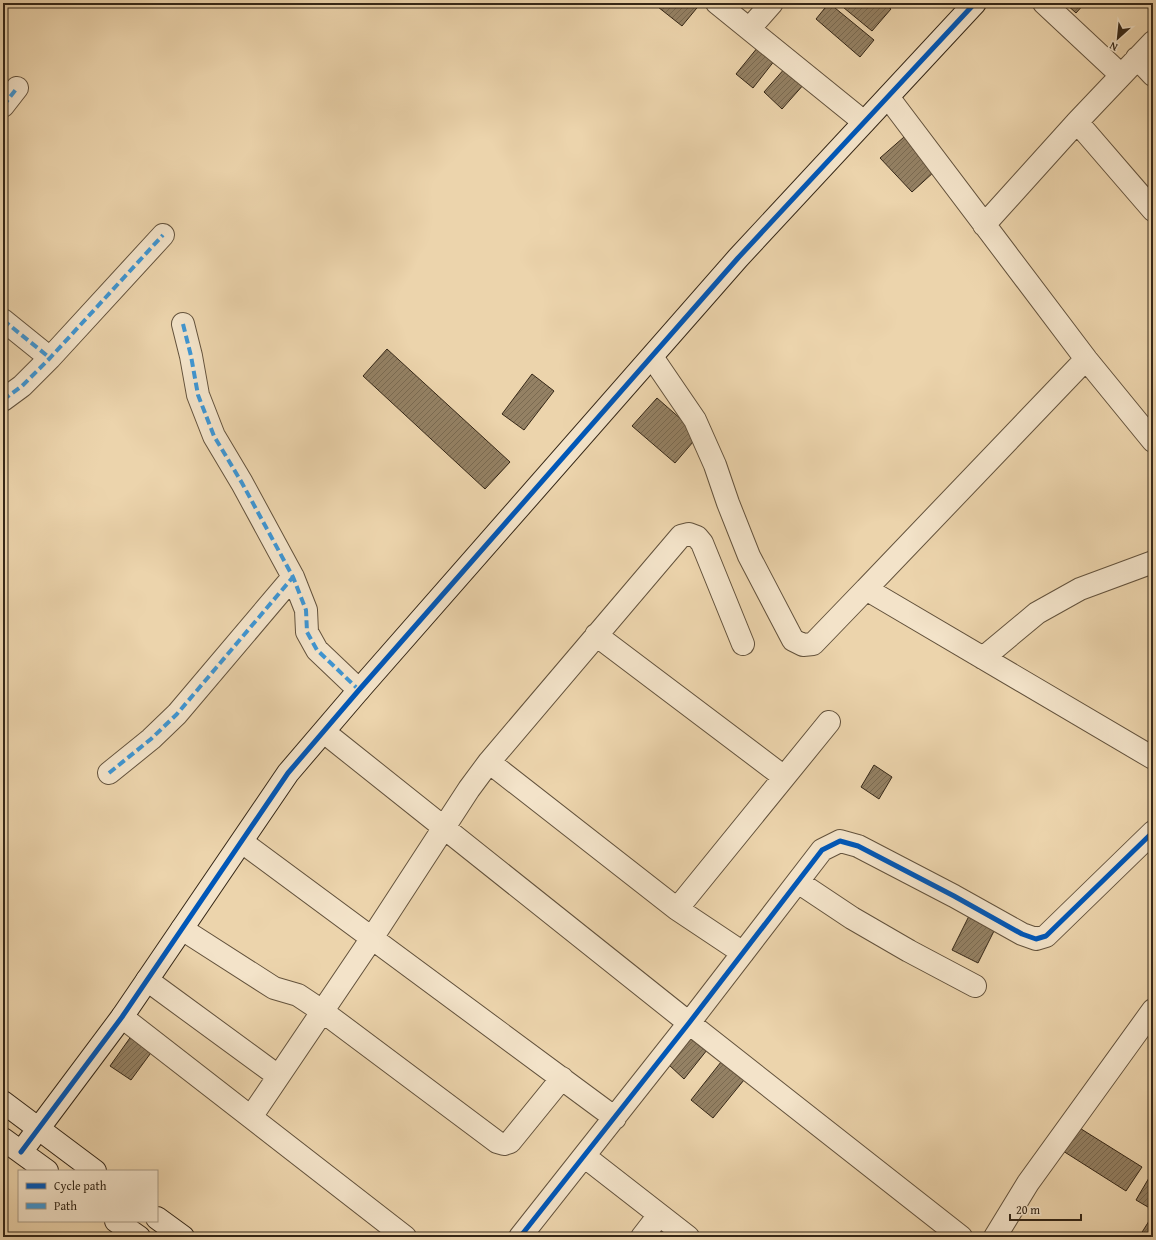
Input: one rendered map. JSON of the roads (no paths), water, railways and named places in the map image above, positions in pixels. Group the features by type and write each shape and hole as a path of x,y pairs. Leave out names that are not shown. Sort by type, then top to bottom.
{"street":[{"path":"717,3 864,122"},
{"path":"749,29 772,3"},
{"path":"21,1152 122,1017 288,773 738,258 975,3"},
{"path":"1044,3 1122,75"},
{"path":"984,225 1077,122 1153,42"},
{"path":"1138,58 1153,74"},
{"path":"3,106 17,88"},
{"path":"888,97 1086,359 1153,441"},
{"path":"1077,122 1153,210"},
{"path":"3,400 22,386 50,358 163,235"},
{"path":"3,320 50,358"},
{"path":"183,324 191,356 198,395 214,436 293,577 306,610 307,632 317,650 359,690"},
{"path":"652,357 695,420 715,464 728,503 749,556 793,640 803,645 812,644 1086,359"},
{"path":"250,1117 372,938 469,789 489,762 681,536 689,534 697,537 702,543 743,644"},
{"path":"983,658 1037,613 1080,589 1153,562"},
{"path":"109,773 151,739 177,714 293,577"},
{"path":"866,589 1153,758"},
{"path":"596,635 784,777"},
{"path":"677,910 829,722"},
{"path":"324,732 689,1023 961,1237"},
{"path":"489,762 677,910 743,953"},
{"path":"520,1237 615,1118 822,850 840,841 858,846 954,896 1022,934 1036,939 1046,936 1153,832"},
{"path":"242,842 615,1118"},
{"path":"798,882 852,918 909,951 975,986"},
{"path":"182,929 274,988 298,995 322,1011 497,1142 504,1144 510,1142 562,1078"},
{"path":"147,980 278,1076"},
{"path":"995,1237 1028,1183 1153,1010"},
{"path":"122,1017 405,1237"},
{"path":"3,1102 94,1170"},
{"path":"3,1139 46,1170"},
{"path":"584,1156 688,1237"},
{"path":"642,1237 659,1215"},
{"path":"158,1219 183,1237"},
{"path":"117,1222 139,1237"}]}
